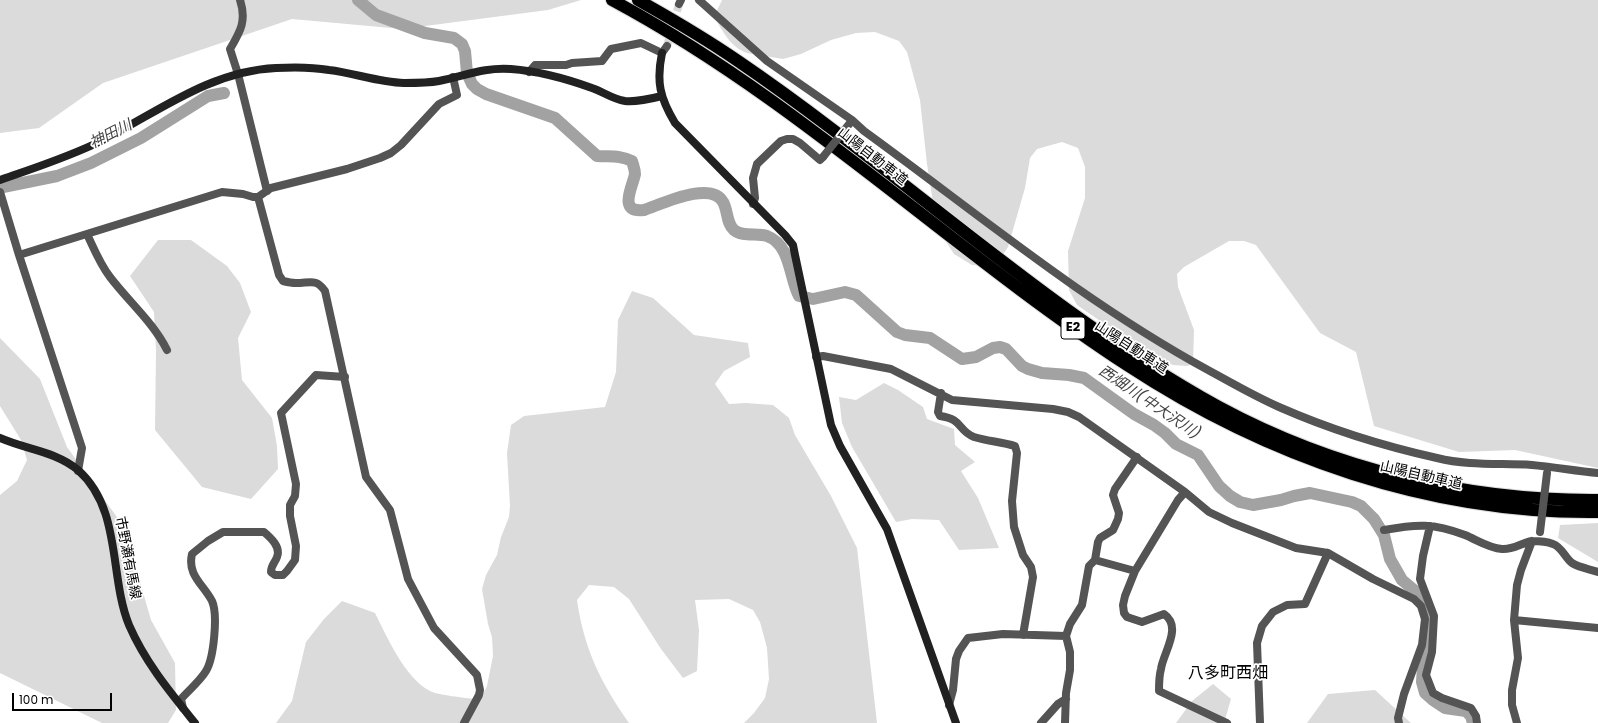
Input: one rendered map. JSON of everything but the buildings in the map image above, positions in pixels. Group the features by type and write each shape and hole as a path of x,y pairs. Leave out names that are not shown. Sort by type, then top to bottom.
{"highway":[{"name":"山陽自動車道","path":"612,0 678,38 729,70 843,152 969,252 1048,311 1128,366 1215,417 1265,441 1315,462 1400,488 1444,498 1492,506 1535,510 1598,512"},
{"name":"山陽自動車道","path":"638,0 684,26 783,93 1055,302 1133,355 1220,407 1319,451 1361,466 1402,477 1446,487 1493,494 1536,498 1598,500"}],"street":[{"path":"240,0 243,10 242,30 230,49 238,74 268,190"},
{"path":"699,0 767,61 864,131 1060,277 1117,317 1182,356 1252,394 1280,407 1339,429 1437,459 1470,464 1530,465 1547,470 1598,473"},
{"path":"529,72 535,65 566,65 572,63 602,61 611,49 641,43 662,53"},
{"path":"667,46 662,53 659,82 667,110 675,123 785,235 792,245 804,293 831,425 840,446 887,529 956,723"},
{"path":"0,180 69,156 101,141 204,85 254,70 302,68 329,70 380,81 403,83 440,80 489,69 510,69 564,79 594,89 614,99 637,101 662,96"},
{"path":"19,255 222,192 243,194 253,197 258,196 272,188 347,169 380,158 391,153 402,145 440,104 457,95 456,76"},
{"path":"753,204 755,198 753,178 757,164 781,142 787,139 793,139 820,160 851,122"},
{"path":"0,192 82,448 78,471"},
{"path":"258,196 270,246 279,275 283,281 296,283 304,281 316,282 325,291 366,477 390,510 408,579 434,628 479,678 479,695 464,723"},
{"path":"87,234 103,267 152,325 160,336 167,350"},
{"path":"816,357 823,356 891,369 941,393 952,400 1053,409 1068,412 1137,457 1186,492 1209,512 1232,523 1296,548 1328,553 1373,579 1414,599 1421,606 1425,619 1422,645 1404,694 1398,718 1399,723"},
{"path":"183,708 181,699 206,671 212,658 215,613 213,603 191,568 192,554 208,541 223,532 264,532 273,540 278,549 278,556 271,567 271,572 275,575 283,575 287,571 294,560 296,546 290,516 290,505 294,496 296,484 281,413 316,375 345,377"},
{"path":"941,393 938,412 940,416 950,417 956,420 966,433 973,436 1015,446 1017,453 1012,501 1014,527 1023,555 1031,567 1033,576 1023,635"},
{"name":"市野瀬有馬線","path":"0,438 51,454 63,460 87,480 98,497 105,513 110,531 122,604 129,624 147,661 195,723"},
{"path":"1065,723 1066,699 1070,670 1070,652 1066,636 1070,624 1082,605 1089,566 1095,560 1100,538 1113,530 1118,519 1118,513 1113,495 1114,489 1137,457"},
{"path":"1516,723 1512,705 1512,690 1518,658 1514,620 1517,585 1521,570 1540,532 1547,470"},
{"path":"1186,492 1178,500 1136,571 1125,596 1123,605 1124,613 1127,617 1142,622 1164,614 1168,617 1172,624 1172,635 1161,668 1159,691 1226,723"},
{"path":"1384,530 1416,524 1430,526 1466,535 1491,547 1503,549 1536,542 1554,544 1570,562 1578,567 1598,572"},
{"path":"1430,526 1422,556 1420,579 1434,616 1432,652 1426,675 1433,693 1442,698 1471,708 1476,716 1477,723"},
{"path":"1260,723 1257,643 1262,626 1273,612 1293,604 1305,604 1328,553"},
{"path":"1095,560 1136,571"},
{"path":"1514,620 1598,628"},
{"path":"950,705 956,659 959,651 968,638 1003,634 1066,636"},
{"path":"1041,723 1058,704 1066,699"}],"shaded area":[{"path":"0,0 581,0 548,10 402,29 292,19 103,83 39,128 0,133"},
{"path":"722,0 1598,0 1598,468 1515,450 1459,452 1374,426 1356,352 1320,333 1256,245 1244,241 1229,241 1184,267 1177,274 1178,287 1194,330 1193,364 1187,366 1173,365 1151,356 1077,305 1069,290 1068,251 1085,198 1085,167 1078,148 1062,142 1037,149 1030,158 1025,188 1008,247 998,262 983,266 972,265 954,254 937,228 927,164 920,100 907,52 899,41 875,32 856,33 831,40 801,54 783,59 747,53 731,43 714,17"},
{"path":"158,240 191,240 227,266 240,283 251,312 238,338 242,380 272,418 277,446 278,469 251,499 202,487 155,430 156,350 154,312 130,276"},
{"path":"632,291 653,298 694,335 748,343 750,357 724,371 715,384 729,404 746,403 773,405 789,418 795,435 831,496 857,548 877,723 744,723 754,713 765,698 769,679 767,648 760,622 753,610 729,599 695,600 699,630 697,671 683,678 661,649 629,599 614,587 589,585 577,600 584,634 595,665 602,679 629,723 276,723 292,701 306,642 324,619 342,601 375,613 405,667 421,685 430,691 445,695 476,699 482,696 487,686 493,656 492,637 488,624 482,589 486,575 497,555 501,537 509,517 510,506 507,453 511,425 524,416 605,407 616,372 618,320"},
{"path":"0,338 40,379 67,447 124,527 151,620 175,663 176,710 168,723 102,723 0,673 0,495 17,481 27,460 21,440 0,406"},
{"path":"884,383 898,390 923,407 927,419 954,429 955,445 975,462 961,471 978,498 999,548 959,550 939,520 912,519 896,522 852,447 842,423 839,397 856,400"},
{"path":"1598,523 1598,562 1558,538 1560,525"},
{"path":"1213,684 1231,699 1224,723 1176,723 1192,701"},
{"path":"1375,690 1411,723 1307,723 1328,694"}],"waterway":[{"name":"西畑川(中大沢川)","path":"358,0 376,15 425,33 454,38 462,44 465,51 467,73 472,84 477,89 486,94 555,118 597,156 619,157 632,161 635,174 630,191 629,203 631,207 636,210 644,210 674,199 697,193 708,193 717,196 723,202 728,220 734,230 745,234 767,236 775,240 781,246 799,296 813,299 845,292 856,295 897,332 905,335 930,338 962,359 976,357 993,348 1000,347 1006,349 1022,366 1028,369 1042,373 1069,375 1084,378 1134,414 1154,425 1176,444 1198,455 1219,486 1230,496 1240,502 1253,505 1310,493 1352,502 1361,506 1374,519 1384,535 1390,559 1402,580 1420,595 1427,609 1427,644 1422,682 1425,693 1445,708 1466,711 1471,716 1473,723"},
{"name":"神田川","path":"3,187 57,176 91,163 141,138 208,96 224,93"}],"tunnel":[{"path":"667,46 679,4"}],"district":[{"name":"八多町西畑","path":"1228,674"}]}
